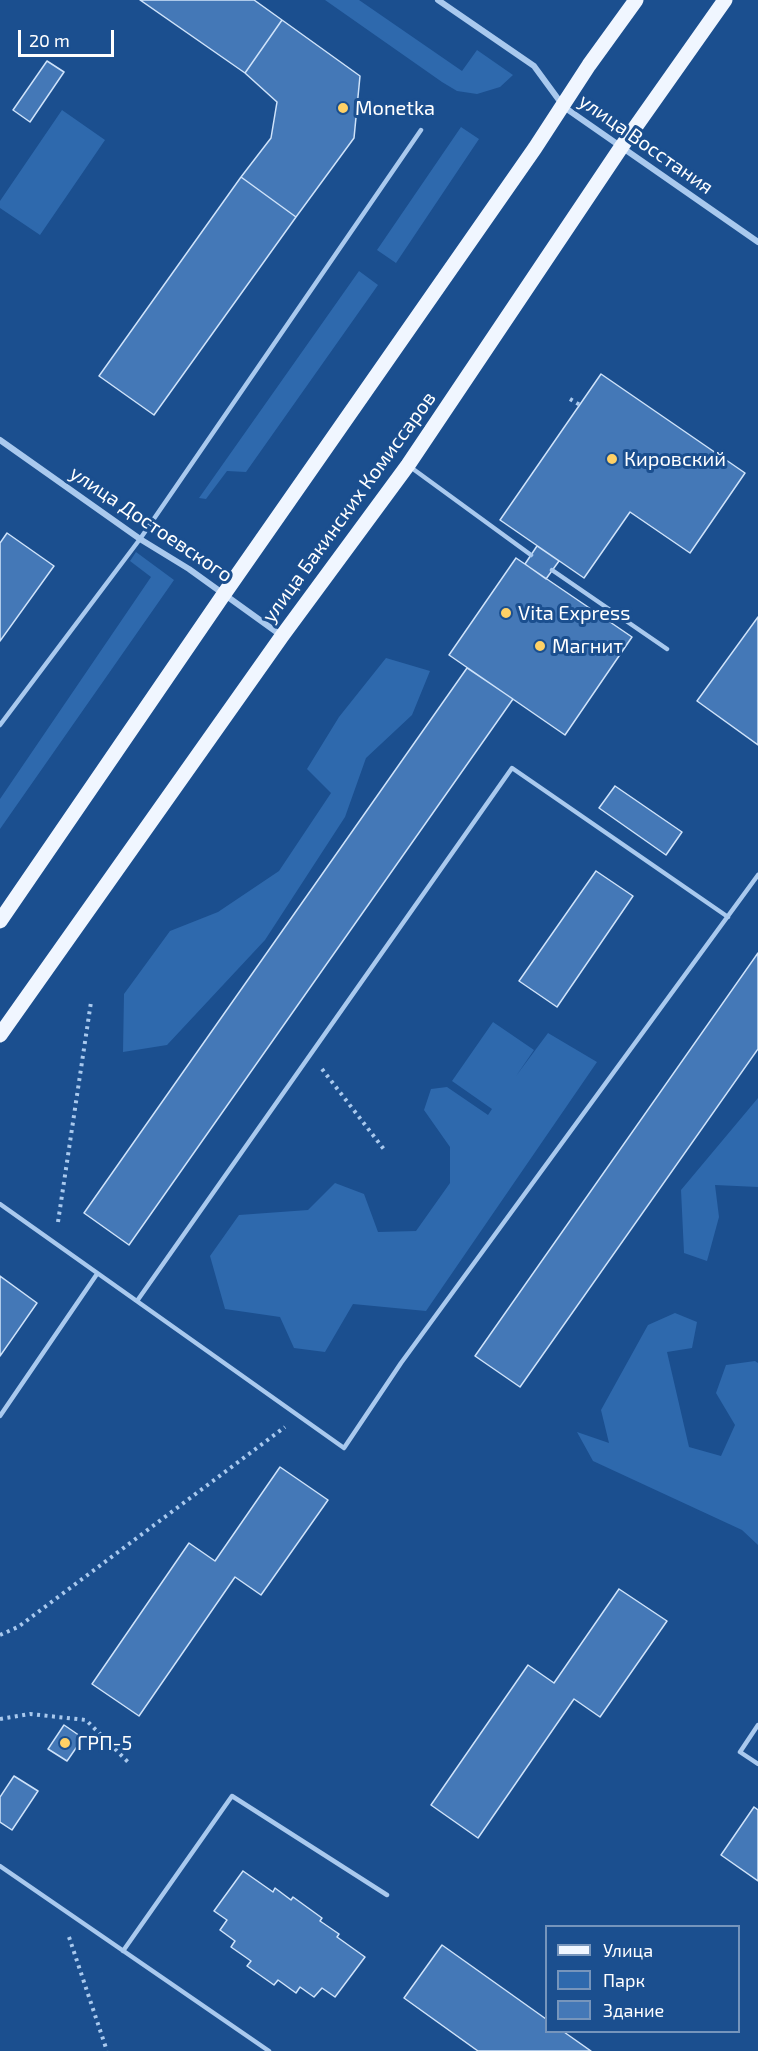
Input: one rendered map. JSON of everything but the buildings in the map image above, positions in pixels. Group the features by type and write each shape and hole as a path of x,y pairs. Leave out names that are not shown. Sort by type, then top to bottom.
{"main road":[{"path":"0,921 636,0"},
{"name":"улица Бакинских Комиссаров","path":"0,1035 282,636 408,465 622,146 725,0"}],"street":[{"name":"улица Восстания","path":"438,0 534,66 564,107 758,242"},
{"name":"улица Достоевского","path":"0,440 140,539 189,569 282,636"}],"lane":[{"path":"0,725 140,539 421,130"},
{"path":"408,465 531,555"},
{"path":"552,570 667,649"},
{"path":"137,1301 512,768 728,917"},
{"path":"0,1204 344,1448 401,1363 758,875"},
{"path":"0,1416 97,1274"},
{"path":"758,1725 740,1752 758,1764"},
{"path":"123,1951 232,1796 387,1895"},
{"path":"0,1866 268,2051"}],"path":[{"path":"570,399 580,405"},
{"path":"55,1244 91,1002"},
{"path":"310,1055 386,1152"},
{"path":"0,1635 18,1627 299,1417"},
{"path":"0,1719 30,1714 87,1720 129,1763"},
{"path":"60,1908 107,2051"}],"green space":[{"path":"325,0 359,0 462,71 477,50 513,75 500,87 477,94 457,91"},
{"path":"62,110 105,140 40,235 0,208 0,201"},
{"path":"461,127 479,139 396,263 377,250"},
{"path":"359,271 378,285 246,472 227,471 206,499 199,498"},
{"path":"136,552 174,580 0,829 0,799 151,577 130,561"},
{"path":"386,658 430,671 412,715 366,758 345,817 265,940 167,1045 123,1052 124,994 170,931 218,912 279,871 331,793 307,769 339,717"},
{"path":"493,1022 534,1050 516,1076 548,1033 597,1062 426,1311 353,1304 325,1352 294,1348 280,1317 225,1309 210,1256 239,1215 308,1210 335,1183 364,1194 378,1232 416,1231 450,1183 450,1147 424,1110 431,1089 447,1087 488,1115 492,1109 452,1081"},
{"path":"758,1098 758,1187 715,1185 719,1217 707,1261 684,1253 681,1190"},
{"path":"675,1313 697,1322 692,1348 667,1352 689,1447 721,1456 735,1425 716,1393 726,1365 755,1361 758,1363 758,1545 742,1530 593,1461 577,1432 609,1443 601,1410 648,1325"}],"place":[{"name":"Monetka","path":"343,108"},
{"name":"Кировский","path":"612,459"},
{"name":"Vita Express","path":"506,613"},
{"name":"Магнит","path":"540,646"},
{"name":"ГРП-5","path":"65,1743"}]}
